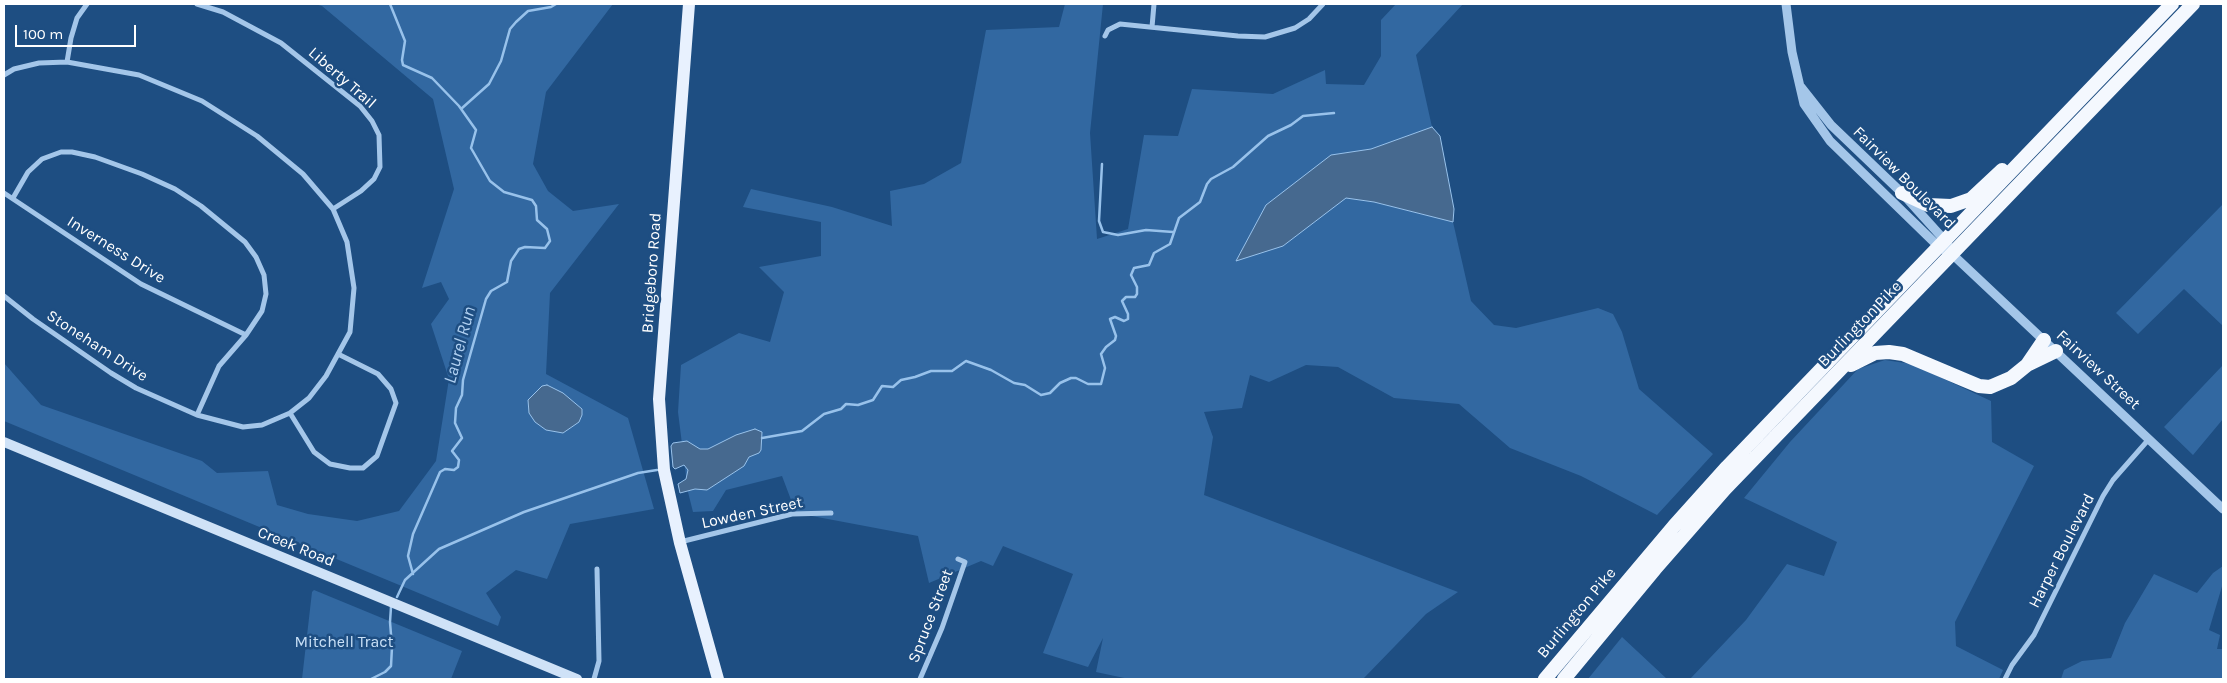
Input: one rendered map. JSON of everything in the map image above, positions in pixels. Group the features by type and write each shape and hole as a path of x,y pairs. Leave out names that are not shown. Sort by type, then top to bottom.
{"highway":[{"name":"Burlington Pike","path":"1545,679 1674,526 2172,4"},
{"name":"Burlington Pike","path":"1564,679 1698,520 1835,375 2193,4"},
{"path":"1902,193 1928,205 1951,206 1972,199 2001,170 2021,162"},
{"path":"2027,365 2044,340"},
{"path":"1835,375 1862,358 1875,353 1889,352 1903,354 1979,386 1990,387 2000,384 2027,365 2056,351"}],"main road":[{"name":"Bridgeboro Road","path":"689,4 659,399 664,470 680,543 718,679"},
{"name":"Creek Road","path":"4,442 577,679"}],"street":[{"path":"68,62 71,38 77,18 87,4"},
{"name":"Liberty Trail","path":"197,4 224,12 282,42 360,106 372,121 379,135 380,166 374,179 361,191 334,209"},
{"path":"1152,27 1154,4"},
{"path":"1105,36 1108,30 1120,24 1265,37 1295,28 1309,19 1323,4"},
{"name":"Fairview Boulevard","path":"1786,4 1792,52 1804,104 1830,141 1943,243"},
{"name":"Stoneham Drive","path":"4,74 14,69 38,63 68,62 139,74 202,101 257,136 303,174 334,209 348,242 354,288 350,332 340,354 309,398 290,413 262,425 243,427 197,415 136,388 33,319 4,296"},
{"name":"Fairview Boulevard","path":"1801,87 1831,125 1902,193 1952,254"},
{"path":"13,198 34,165 42,159 61,152 95,157 142,174 174,189 201,206 244,242 256,257 264,275 266,294 262,311 246,335 219,366 197,415"},
{"name":"Inverness Drive","path":"4,194 13,198 142,284 246,335"},
{"name":"Fairview Street","path":"1952,254 2223,509"},
{"path":"290,413 314,452 330,464 350,468 363,468 377,456 396,403 390,389 378,374 340,354"},
{"name":"Harper Boulevard","path":"2005,679 2012,665 2034,636 2103,496 2113,480 2149,439"},
{"name":"Lowden Street","path":"680,543 792,514 831,513"},
{"name":"Spruce Street","path":"920,679 942,628 965,562 958,559"},
{"path":"594,679 598,661 597,569"}],"green space":[{"path":"315,4 613,4 546,92 533,164 548,191 573,211 619,204 550,293 546,374 628,418 654,509 570,524 547,579 516,570 486,593 501,617 498,626 4,421 4,363 41,405 202,461 217,473 268,471 277,505 308,514 357,521 399,511 436,461 449,379 431,324 449,299 441,282 422,288 454,189 433,99 322,6"},
{"path":"1065,4 1103,4 1090,133 1097,239 1128,229 1144,135 1178,136 1192,89 1273,94 1325,70 1326,84 1364,85 1381,56 1381,20 1396,4 1463,4 1416,55 1432,127 1371,149 1331,155 1283,246 1346,197 1374,202 1453,222 1471,301 1494,325 1516,328 1598,308 1613,314 1622,332 1639,389 1713,454 1657,515 1581,476 1510,448 1459,404 1394,398 1338,367 1306,365 1269,382 1250,375 1242,408 1204,412 1213,437 1204,495 1458,592 1426,614 1363,679 1129,679 1096,672 1103,638 1088,667 1043,653 1073,574 1003,546 993,566 981,561 929,583 918,536 796,513 782,476 726,490 713,511 693,512 688,492 678,412 681,365 739,333 770,342 784,292 759,267 821,256 821,222 743,207 751,189 832,207 892,226 890,191 924,184 961,163 986,30 1059,27"},
{"path":"2223,204 2223,326 2184,289 2138,334 2116,313"},
{"path":"1885,360 1912,364 1991,401 1992,442 2034,466 1955,622 1956,646 2003,670 1999,679 1690,679 1746,620 1787,564 1824,576 1837,542 1744,498 1790,442 1858,369"},
{"path":"2223,365 2223,419 2193,455 2164,427"},
{"path":"2223,566 2223,583 2209,630 2220,635 2217,649 2223,649 2223,679 2061,679 2064,670 2082,661 2111,658 2125,623 2154,574 2197,593 2213,573"},
{"name":"Mitchell Tract","path":"314,590 462,651 451,679 302,679 312,592"},
{"path":"1622,637 1667,679 1588,679"}],"shaded area":[{"path":"1432,127 1440,136 1454,209 1453,222 1374,202 1346,198 1283,246 1236,261 1266,205 1331,155 1371,149"},
{"path":"547,385 563,393 582,409 579,422 563,433 546,430 535,422 529,413 528,400 542,386"},
{"path":"755,429 762,432 761,450 759,453 749,457 744,466 707,490 695,489 680,493 678,484 686,479 688,470 684,465 675,469 673,467 671,446 673,443 687,441 700,449 708,449 736,435"}],"waterway":[{"name":"Laurel Run","path":"390,4 405,41 403,65 432,78 459,106 476,130 471,148 490,181 504,192 532,200 536,206 537,220 547,229 550,241 545,248 525,247 519,249 511,261 507,282 491,291 486,299 463,380 462,395 456,408 455,423 462,438 452,451 459,460 458,467 454,470 445,469 440,472 413,534 408,556 413,574"},
{"path":"461,109 489,84 501,61 510,29 516,22 528,11 551,7 556,4"},
{"path":"762,438 802,431 824,414 841,409 846,404 858,405 873,400 882,386 893,387 901,380 931,371 952,371 966,361 991,370 1014,383 1025,385 1041,395 1050,393 1060,383 1071,378 1076,378 1088,384 1101,384 1105,368 1101,354 1115,340 1116,336 1110,319 1115,317 1124,321 1128,319 1128,314 1122,301 1126,297 1135,297 1137,294 1137,287 1131,275 1134,268 1149,265 1154,253 1170,244 1179,218 1200,202 1211,179 1233,167 1268,136 1291,125 1303,116 1334,113"},
{"path":"1102,164 1099,221 1103,232 1118,235 1146,230 1173,232"},
{"path":"397,597 405,580 439,549 524,512 638,473 657,470"},
{"name":"Laurel Run","path":"371,679 385,672 391,666 391,607"}]}
